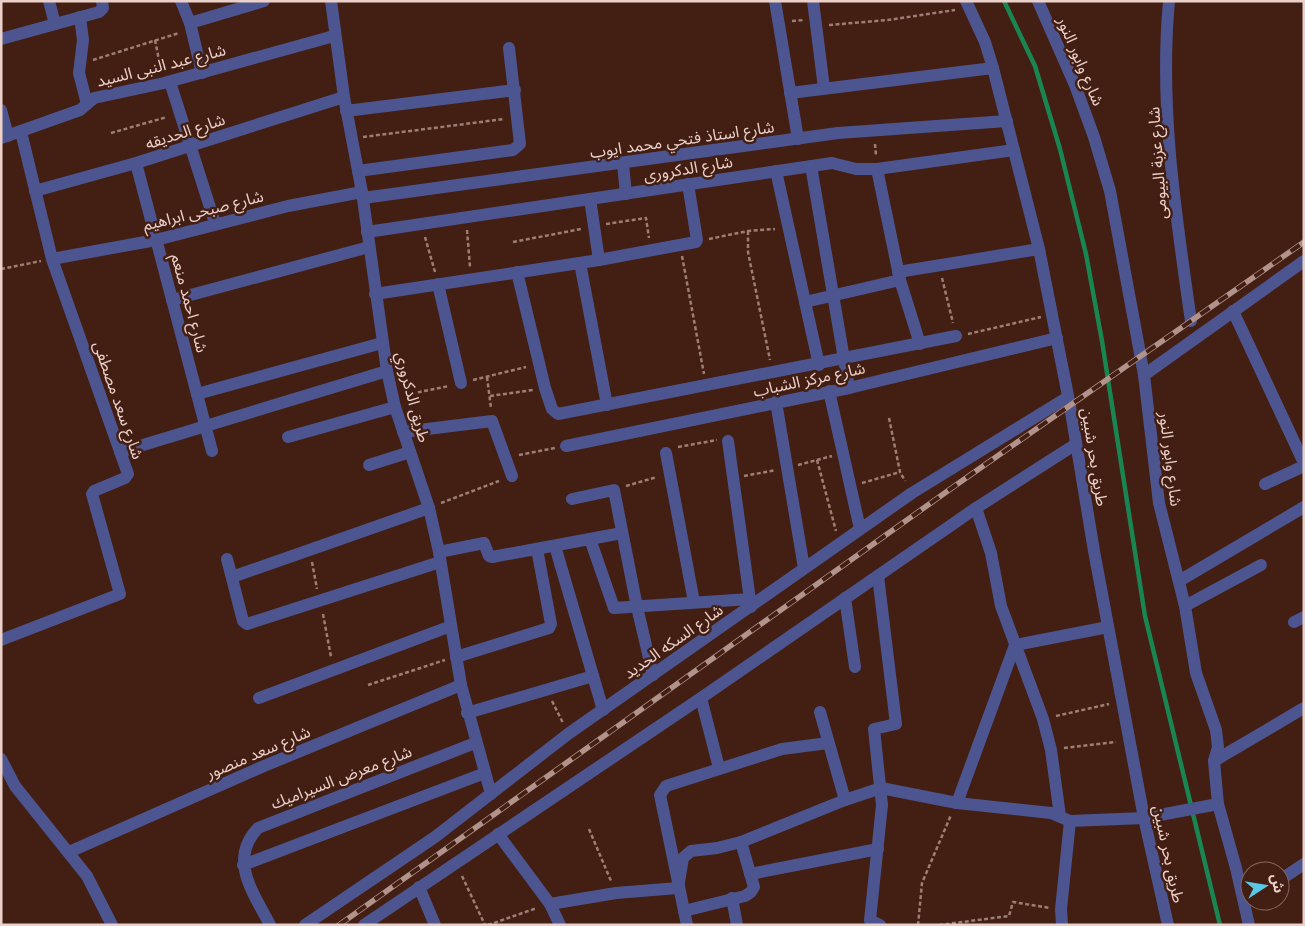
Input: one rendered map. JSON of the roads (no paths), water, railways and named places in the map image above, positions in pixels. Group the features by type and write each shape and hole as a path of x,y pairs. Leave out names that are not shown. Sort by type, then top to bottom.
{"street":[{"path":"49,1 54,24"},
{"path":"181,1 191,27 202,73"},
{"path":"191,27 264,1"},
{"name":"طريق الدكروري","path":"331,1 334,36 346,111 363,195 387,371 394,403 428,508 439,557 467,713 491,794"},
{"path":"775,1 798,139"},
{"path":"813,1 824,88"},
{"name":"شارع وابور النور","path":"1038,1 1075,85 1094,137 1110,191 1144,375 1159,504 1185,606 1196,673 1216,730 1218,747 1214,761 1212,806 1240,880"},
{"name":"شارع عزبة البيومى","path":"1170,1 1167,73 1172,188 1191,322"},
{"name":"طريق بحر شبين","path":"967,5 985,42 993,68 1039,248 1068,396 1108,627 1144,818 1168,925"},
{"path":"1,39 80,17 101,6"},
{"path":"80,17 83,39 80,64 81,81 87,104"},
{"name":"شارع عبد النبى السيد","path":"5,137 80,110 94,98 202,73 334,36"},
{"path":"358,170 513,150 520,144 509,48"},
{"path":"790,93 993,68"},
{"path":"167,82 181,113 215,223"},
{"path":"346,111 515,90"},
{"name":"شارع الحديقه","path":"35,191 136,163 344,97"},
{"path":"1,110 5,137"},
{"name":"شارع استاذ فتحي محمد ايوب","path":"363,195 623,164 873,130 1007,121"},
{"name":"شارع سعد مصطفى","path":"1,640 120,594 92,494 94,491 127,476 52,259 21,132"},
{"name":"شارع الدكرورى","path":"367,232 811,166 835,163 856,169 877,169 1014,150"},
{"name":"شارع احمد منعم","path":"136,163 212,451"},
{"path":"623,164 626,194"},
{"path":"811,166 849,388"},
{"path":"877,169 899,276 920,344"},
{"path":"776,171 818,365"},
{"path":"375,294 599,260 697,241 688,184"},
{"name":"شارع صبحى ابراهيم","path":"52,259 156,240 215,223 363,195"},
{"path":"590,199 599,260"},
{"path":"172,300 369,247"},
{"path":"805,302 939,266 1039,248"},
{"path":"1144,375 1304,261"},
{"path":"580,263 607,405"},
{"path":"517,272 545,388 552,409 558,414 706,384 818,365 956,336"},
{"path":"438,284 461,383"},
{"path":"1233,312 1304,464 1265,484"},
{"name":"شارع مركز الشباب","path":"566,446 849,388 1057,338"},
{"path":"197,394 382,343"},
{"path":"120,452 387,371"},
{"path":"829,391 860,529"},
{"name":"شارع السكه الحديد","path":"305,925 435,838 568,734 653,675 751,603 912,493 1068,396"},
{"path":"776,402 804,568"},
{"path":"288,437 394,403"},
{"path":"403,432 492,421 512,476"},
{"path":"590,539 613,607 694,602 751,603 728,441"},
{"path":"364,925 701,698 976,508 1076,444"},
{"path":"369,465 410,452"},
{"path":"666,453 694,602"},
{"path":"572,499 614,490 637,607 653,675"},
{"path":"1179,581 1304,507"},
{"path":"232,577 428,508"},
{"path":"976,508 991,553 1001,606 1043,719 1051,750 1065,818 1062,925"},
{"path":"227,559 243,621 247,624 320,602 484,542 491,557 622,533"},
{"path":"555,546 603,710"},
{"path":"456,657 549,628 550,624 537,549"},
{"path":"1185,606 1261,565"},
{"path":"878,576 896,724 874,728 882,805 870,920 880,925"},
{"path":"845,598 855,667"},
{"path":"258,698 451,626"},
{"path":"1014,645 1108,627"},
{"path":"957,803 1014,645"},
{"path":"467,713 593,676"},
{"name":"شارع سعد منصور","path":"69,852 264,766 461,685"},
{"path":"701,698 719,768"},
{"path":"1214,761 1304,708"},
{"path":"820,712 845,800"},
{"name":"شارع معرض السيراميك","path":"243,865 243,850 249,838 258,828 475,743"},
{"path":"687,925 660,795 666,786 782,749 828,743"},
{"path":"1,759 15,786 87,876 112,925"},
{"path":"270,925 249,885 243,865 485,773"},
{"path":"678,888 683,858 686,854 696,849 718,848 741,842 845,800 881,788 957,803 1065,818 1144,818 1212,806"},
{"path":"498,834 550,904 560,925"},
{"path":"684,911 745,896 751,892 754,887 741,842"},
{"path":"750,874 878,849"},
{"path":"1290,873 1304,864"},
{"path":"419,887 435,925"},
{"path":"550,904 616,893 678,888"},
{"path":"732,898 737,925"},
{"name":"شارع وابور النور","path":"1248,911 1249,925"}],"waterway":[{"path":"1004,1 1035,66 1060,149 1086,254 1102,341 1145,616 1220,925"}],"railway":[{"path":"339,925 956,485 1304,242"}]}
